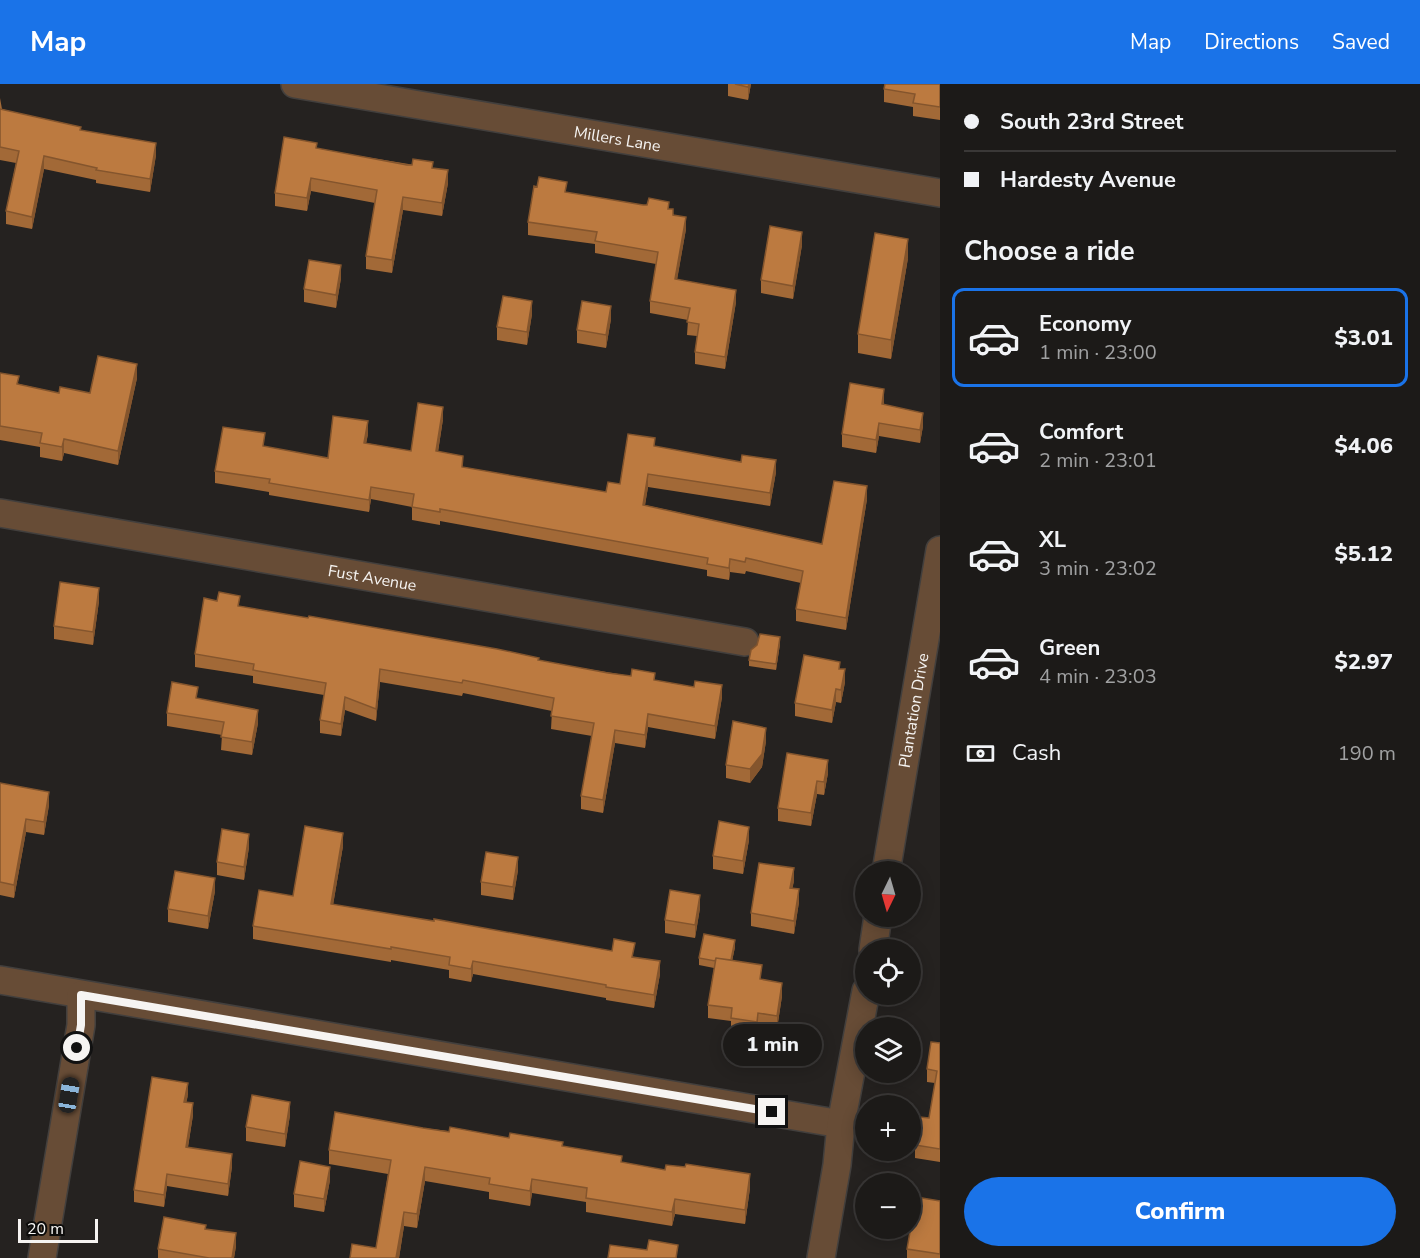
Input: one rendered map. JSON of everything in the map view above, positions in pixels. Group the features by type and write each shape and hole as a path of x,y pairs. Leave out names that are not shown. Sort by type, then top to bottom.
{"street":[{"name":"Millers Lane","path":"295,84 940,193"},
{"name":"Fust Avenue","path":"0,513 745,642"},
{"name":"Plantation Drive","path":"888,861 940,550"},
{"path":"0,980 841,1124"},
{"path":"42,1258 81,1025 81,995"},
{"path":"821,1258 837,1165 841,1124 863,1005"}],"building":[{"path":"885,84 940,84 940,107 913,103 915,94 884,89"},
{"path":"0,109 81,127 80,130 156,143 150,179 96,170 97,168 44,156 32,217 6,211 19,151 0,147"},
{"path":"284,137 317,143 316,148 407,165 412,165 413,159 433,162 432,168 448,170 442,203 403,197 392,260 366,256 377,190 311,178 307,198 275,193"},
{"path":"539,177 567,182 565,192 643,205 647,205 649,198 669,202 668,209 673,209 673,215 686,217 675,279 736,290 725,357 695,352 699,324 687,322 690,308 650,301 658,252 595,241 597,232 528,222 534,186 537,187"},
{"path":"770,226 802,232 793,286 761,280"},
{"path":"875,233 908,239 891,340 858,334"},
{"path":"309,260 341,265 336,295 304,289"},
{"path":"503,296 532,301 527,332 497,327"},
{"path":"582,301 611,306 606,335 577,330"},
{"path":"98,356 137,364 118,451 64,439 62,447 40,443 42,433 0,426 0,373 19,376 17,384 59,393 60,387 90,393"},
{"path":"850,383 884,389 882,404 923,413 920,430 879,423 876,440 842,434"},
{"path":"418,403 443,407 436,451 463,456 462,467 606,492 608,482 620,484 628,434 655,438 654,446 741,462 742,455 776,460 770,493 648,474 643,505 822,544 834,481 867,486 846,618 796,609 803,571 746,558 745,562 730,559 729,568 707,564 708,558 440,509 440,512 412,507 414,494 371,487 369,500 269,483 270,479 215,471 223,427 265,433 263,446 328,458 333,416 368,421 364,443 411,451"},
{"path":"60,582 99,588 93,632 54,626"},
{"path":"219,592 240,596 238,606 497,649 539,658 538,660 608,673 631,676 632,669 655,673 654,680 694,687 695,681 722,685 715,726 648,714 645,735 615,730 603,800 581,796 594,723 551,716 554,698 463,680 462,683 380,669 376,709 345,697 341,724 320,720 326,683 253,670 254,664 195,654 204,598 217,601"},
{"path":"760,634 780,637 776,664 749,660 751,650 757,645"},
{"path":"804,655 840,662 839,669 845,669 841,690 836,689 832,710 795,703"},
{"path":"172,682 198,687 196,698 258,710 252,742 221,737 224,722 167,713"},
{"path":"733,721 766,728 762,754 750,769 726,765"},
{"path":"787,753 828,760 824,782 817,781 811,813 778,808"},
{"path":"0,783 49,792 44,822 26,819 14,885 0,882"},
{"path":"719,821 749,827 743,861 713,856"},
{"path":"305,826 343,833 331,904 434,921 434,919 612,951 614,939 635,943 632,957 660,961 654,995 473,961 471,969 449,965 450,957 253,926 259,890 293,896"},
{"path":"222,829 249,834 244,867 217,862"},
{"path":"486,852 518,857 513,887 481,882"},
{"path":"759,863 794,868 790,888 799,889 794,921 751,913"},
{"path":"175,871 215,878 208,916 168,909"},
{"path":"670,890 700,895 695,925 665,920"},
{"path":"704,934 735,940 731,960 716,958 715,961 699,958"},
{"path":"716,958 762,965 760,979 782,983 777,1016 758,1013 757,1022 731,1018 732,1008 708,1005"},
{"path":"931,1042 940,1043 940,1149 921,1146 921,1117 929,1118 937,1071 927,1069"},
{"path":"152,1077 188,1083 184,1102 193,1103 186,1147 232,1154 228,1184 167,1174 164,1195 134,1190"},
{"path":"252,1095 290,1102 285,1134 246,1127"},
{"path":"335,1112 449,1132 450,1127 509,1138 510,1133 563,1142 562,1146 622,1156 621,1162 665,1170 666,1165 685,1167 686,1164 750,1174 745,1210 675,1199 672,1212 586,1198 587,1188 532,1179 530,1191 489,1184 490,1178 425,1167 417,1214 404,1212 396,1258 350,1258 352,1244 376,1248 391,1160 329,1150"},
{"path":"300,1161 330,1167 324,1199 294,1194"},
{"path":"921,1198 940,1201 940,1254 907,1249 909,1239 921,1239"},
{"path":"164,1217 206,1225 205,1229 236,1233 232,1258 209,1258 158,1249"},
{"path":"649,1240 678,1245 676,1258 608,1258 610,1245 647,1250"}],"route":[{"path":"77,1048 81,1025 81,995 772,1112"}]}
